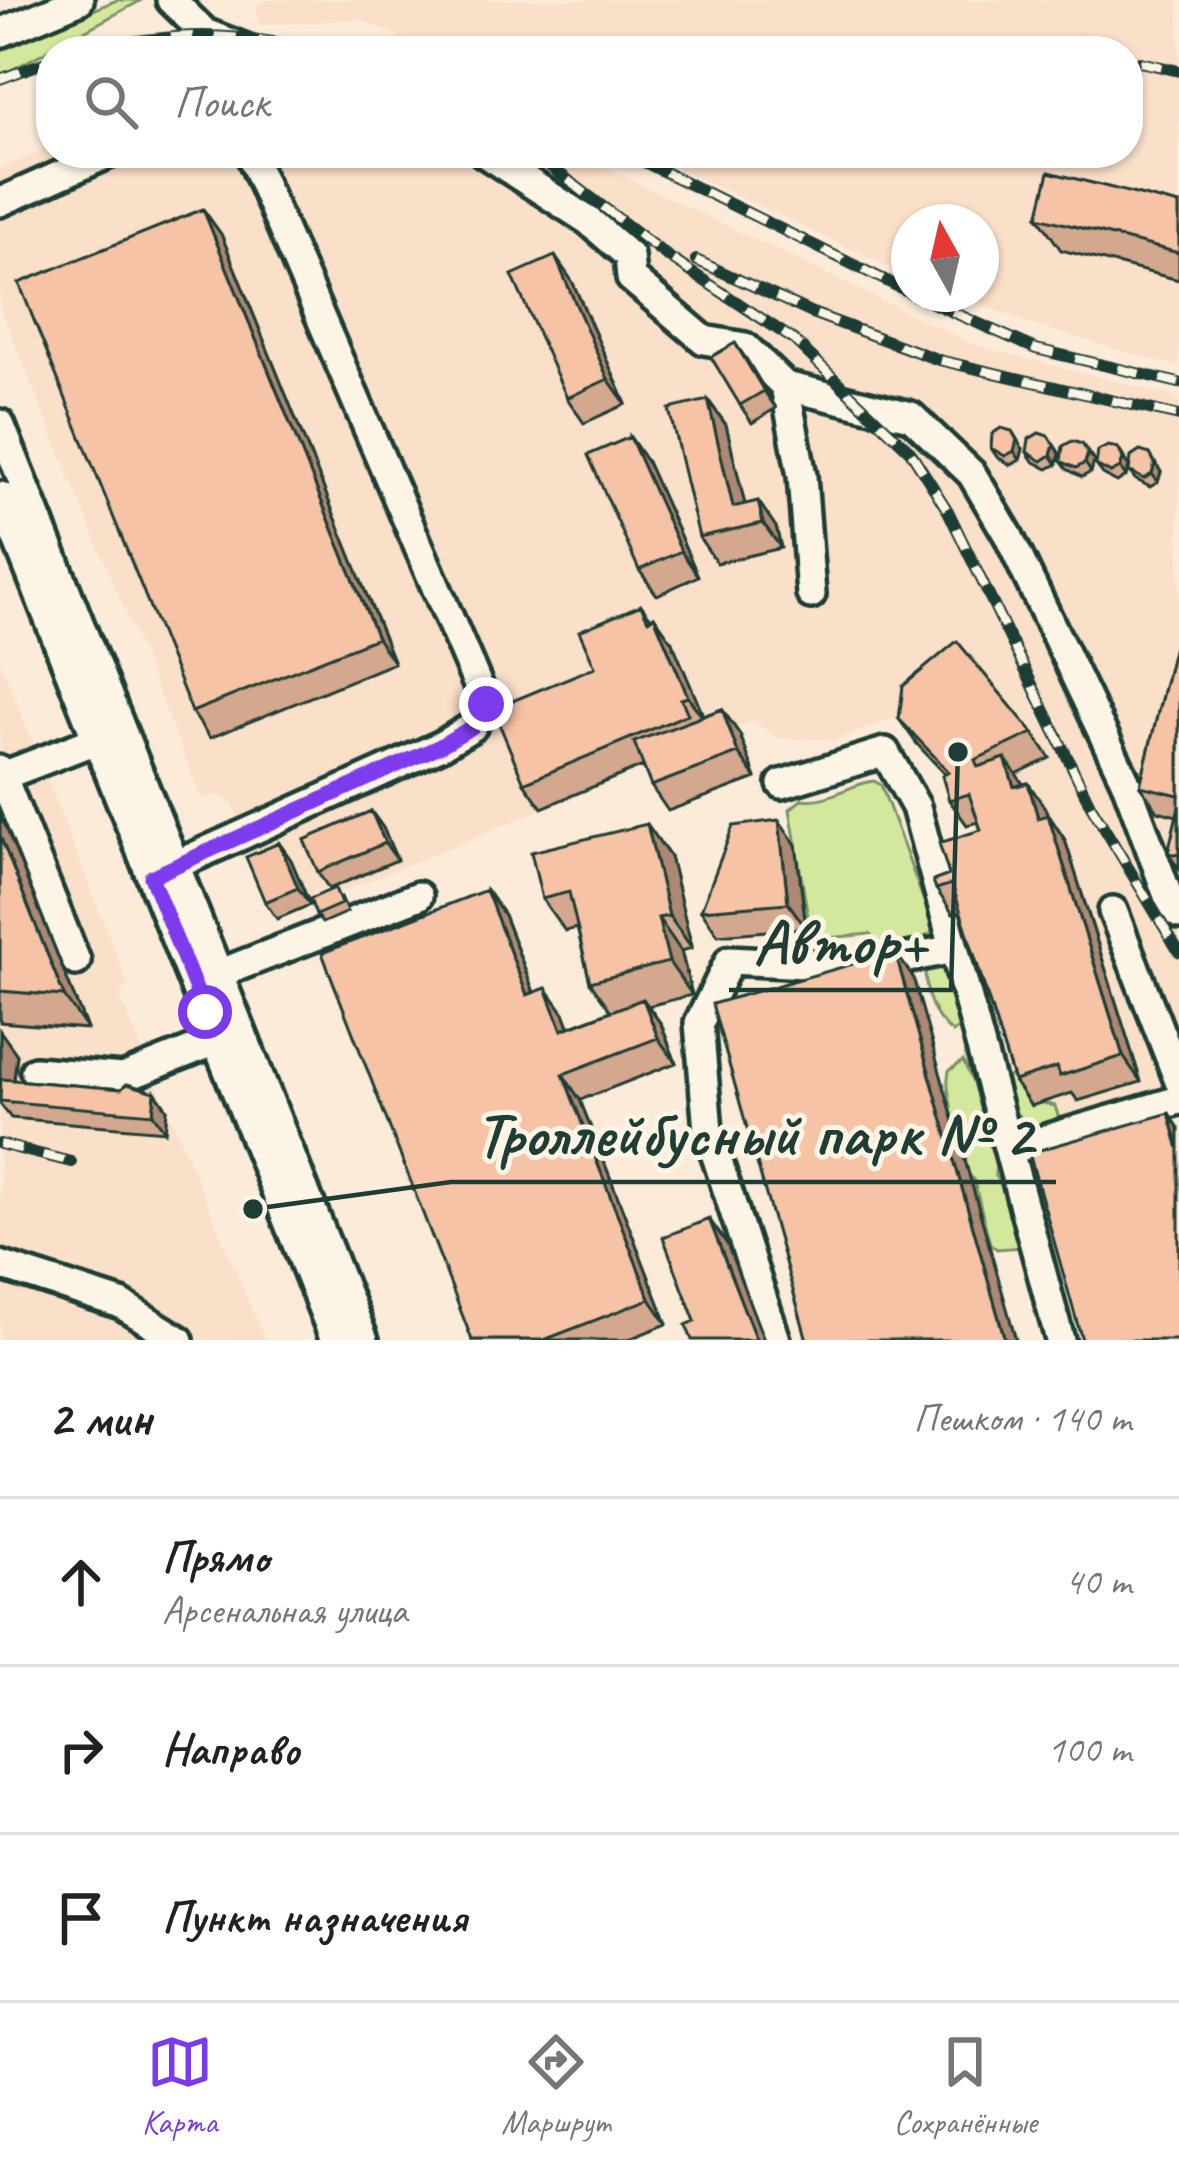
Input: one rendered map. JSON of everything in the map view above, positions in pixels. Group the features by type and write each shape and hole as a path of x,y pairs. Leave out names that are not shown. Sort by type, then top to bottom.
{"street":[{"path":"7,20 79,0"},
{"path":"171,0 213,36"},
{"path":"0,202 76,168"},
{"path":"163,872 440,746 472,727 486,704 257,168"},
{"path":"508,168 589,220 629,256 631,278 704,340 745,347 785,386 911,416 972,474 1008,536 1125,781 1173,909 1179,914"},
{"path":"785,386 802,476 811,594"},
{"path":"0,424 10,478 163,872 364,1340"},
{"path":"0,496 109,735"},
{"path":"76,962 1,774 109,735"},
{"path":"782,784 885,752 916,807 1060,1340"},
{"path":"1125,781 1155,761"},
{"path":"206,979 418,896"},
{"path":"1113,911 1179,1081"},
{"path":"776,1340 708,1131 699,1023 730,960 862,967 954,949"},
{"path":"206,979 216,1040 335,1340"},
{"path":"35,1071 124,1078 216,1040"},
{"path":"1009,1150 1179,1100"},
{"path":"0,1265 121,1304 179,1340"}],"shaded area":[{"path":"268,0 1179,0 1179,367 999,311 999,204 891,204 891,268 677,168 1143,168 1143,36 397,36 361,19 260,25 256,5"},
{"path":"36,153 36,168 606,168 891,305 891,312 905,312 974,345 1179,398 1179,1078 1017,1137 941,873 998,856 986,819 967,825 960,801 966,797 917,744 913,711 835,740 778,738 753,721 277,919 258,874 263,871 231,801 217,794 202,799 0,307 0,169"},
{"path":"0,661 128,984 119,995 265,1340 0,1340"}],"green space":[{"path":"117,0 142,0 75,36 36,36 36,57 0,76 0,49"},
{"path":"874,781 881,785 933,926 931,934 888,953 880,950 870,934 827,938 810,929 790,809 802,799 821,798"},
{"path":"941,964 947,970 959,1027 953,1033 935,1012 926,986 925,968"},
{"path":"963,1061 989,1115 995,1176 1013,1195 1023,1247 997,1249 990,1244 974,1181 964,1168 967,1153 950,1137 949,1071"},
{"path":"1016,1075 1028,1099 1055,1106 1060,1122 1036,1128 1002,1104 998,1079"}],"building":[{"path":"1049,172 1179,205 1179,253 1038,217"},
{"path":"203,209 377,638 192,712 19,283"},
{"path":"555,256 608,379 567,398 512,275"},
{"path":"735,343 764,391 740,405 711,357"},
{"path":"708,400 733,507 758,501 763,523 699,537 669,409"},
{"path":"1001,428 1012,431 1017,440 1014,451 1005,456 991,448 992,434"},
{"path":"1039,433 1054,445 1042,461 1027,452 1029,439"},
{"path":"630,437 681,551 639,570 588,455"},
{"path":"1072,441 1088,453 1085,463 1076,468 1061,461 1063,446"},
{"path":"1118,448 1123,458 1120,468 1111,473 1096,465 1098,451"},
{"path":"1140,451 1150,454 1155,463 1152,474 1144,479 1129,471 1131,457"},
{"path":"641,605 648,620 654,616 688,697 681,699 688,714 524,783 493,709 595,667 579,631"},
{"path":"1179,626 1179,795 1140,786"},
{"path":"957,641 1033,733 975,760 978,767 1005,758 1014,787 1028,783 1038,818 1048,815 1123,1056 1060,1076 1057,1067 1014,1081 952,884 936,889 933,881 949,875 939,843 981,830 969,794 949,800 942,776 949,772 899,719 903,686"},
{"path":"722,709 738,753 651,786 634,742"},
{"path":"1179,806 1179,855 1168,853"},
{"path":"371,811 385,843 318,872 304,840"},
{"path":"779,820 788,903 701,910 733,826"},
{"path":"647,824 669,916 658,918 669,962 590,982 569,892 542,899 531,852"},
{"path":"0,836 64,996 0,991"},
{"path":"279,843 298,888 265,902 246,857"},
{"path":"335,888 341,904 316,915 310,899"},
{"path":"486,890 527,995 546,988 562,1030 643,999 658,1038 563,1074 650,1299 544,1340 472,1340 322,953"},
{"path":"895,952 1005,1340 807,1340 712,1004"},
{"path":"1,1079 121,1089 127,1084 155,1092 153,1114 0,1101"},
{"path":"1169,1113 1179,1149 1179,1340 1082,1340 1029,1153"},
{"path":"709,1219 756,1340 692,1340 686,1325 695,1321 663,1237"}],"railway":[{"path":"1143,63 1179,71"},
{"path":"0,79 36,66"},
{"path":"553,168 667,256 794,340 910,451 948,511 1091,806 1179,952"},
{"path":"657,168 891,283"},
{"path":"696,260 812,313 939,360 1179,416"},
{"path":"953,312 1036,349 1179,383"},
{"path":"0,1144 71,1162"}],"place":[{"name":"Автор+","path":"958,752"},
{"name":"Троллейбусный парк № 2","path":"253,1209"}],"route":[{"path":"205,1012 151,877 440,746 472,727 486,704"}]}
